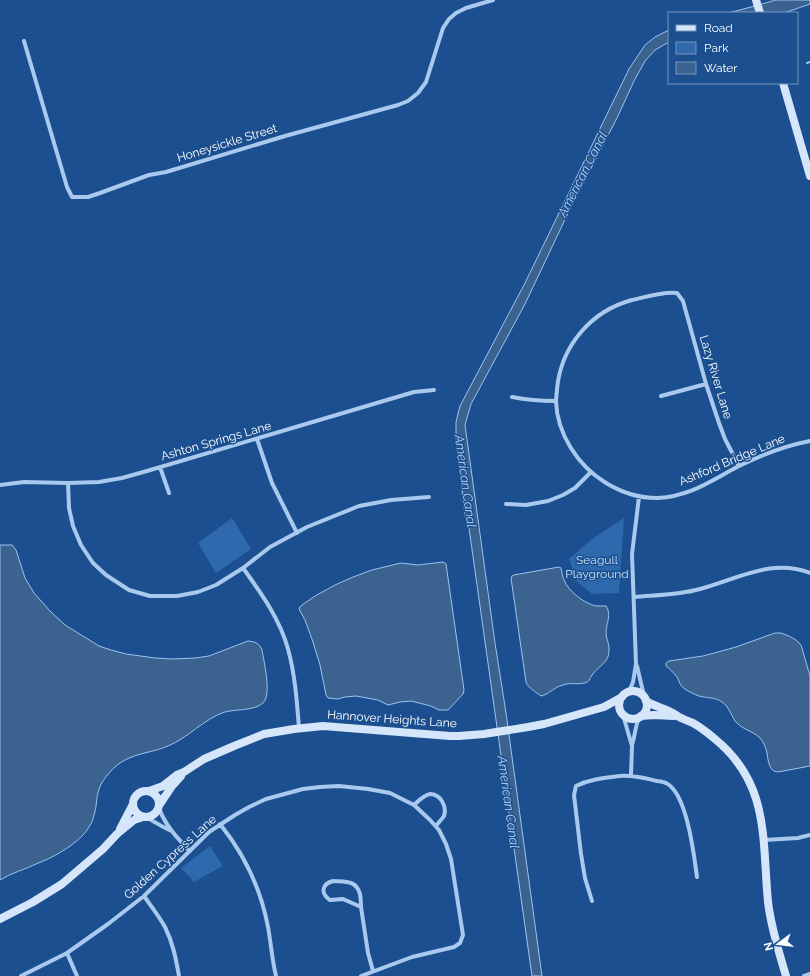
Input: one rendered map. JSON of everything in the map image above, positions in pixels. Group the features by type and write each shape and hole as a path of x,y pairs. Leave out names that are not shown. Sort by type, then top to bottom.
{"street":[{"name":"Honeysickle Street","path":"24,41 67,187 72,197 88,197 149,174 166,172 408,101 426,82 443,28 449,19 456,13 466,8 493,0"},
{"path":"757,2 760,12"},
{"path":"783,84 810,176"},
{"name":"Ashford Bridge Lane","path":"677,293 670,292 620,303 594,319 572,343 564,360 558,380 556,401 563,433 574,454 586,468 597,478 620,490 639,497 658,498 692,491 704,486 739,466 775,451 810,441"},
{"name":"Lazy River Lane","path":"677,293 683,301 706,384 719,423 725,439 739,466"},
{"path":"661,396 706,384"},
{"name":"Ashton Springs Lane","path":"0,485 24,482 99,482 122,478 414,392 434,390"},
{"path":"512,397 523,400 556,401"},
{"path":"257,439 272,483 296,533"},
{"path":"160,467 169,493"},
{"path":"506,504 526,505 548,501 575,488 591,472"},
{"path":"68,483 71,520 81,545 93,563 106,575 129,590 150,596 177,596 198,592 216,585 270,548 296,533 359,506 392,500 429,497"},
{"path":"632,746 620,704 633,682 636,664 632,554 639,497"},
{"path":"634,597 674,594 700,589 759,569 784,567 810,572"},
{"path":"242,568 271,610 288,648 293,669 299,728"},
{"path":"631,775 632,746 635,728 640,717 646,711 647,705 636,664"},
{"path":"626,695 637,692 653,705 672,712 693,724 715,738 742,768 754,791 758,804 764,840 768,904 776,944 786,976"},
{"name":"Hannover Heights Lane","path":"117,834 133,804 136,795 140,792 149,791 163,786 177,775 204,759 264,734 299,728 323,726 463,736 544,724 604,707 626,695"},
{"name":"Hannover Heights Lane","path":"604,707 611,708 622,713"},
{"path":"622,713 631,719 654,715 679,717"},
{"name":"Hannover Heights Lane","path":"0,919 33,902 62,884 134,820 155,815 172,786 184,772"},
{"path":"592,901 585,878 574,796 576,786 591,780 631,775 666,783 674,790 686,818 697,877"},
{"name":"Golden Cypress Lane","path":"21,976 38,969 67,953 108,924 144,896 209,832 248,807 266,799 303,789 339,786 390,793 414,805 426,815 439,830 451,859 463,935 460,943 454,947 412,957 373,971"},
{"path":"149,791 157,796 164,820 172,832 190,851"},
{"path":"414,805 422,798 430,794 437,796 442,801 444,816 436,826"},
{"path":"133,804 136,813 139,816 155,821 165,829 172,832"},
{"path":"220,824 229,835 244,860 259,894 268,926 276,976"},
{"path":"764,840 798,838 810,835"},
{"path":"361,907 343,899 330,900 326,898 323,889 324,886 334,881 349,882 358,888 362,901 361,907 367,948 373,971 361,976"},
{"path":"144,896 165,927 172,944 179,976"},
{"path":"67,953 77,976"},
{"path":"804,976 810,974"}],"green space":[{"path":"232,518 251,549 216,573 198,543"},
{"name":"Seagull Playground","path":"624,518 619,593 592,594 577,582 569,559 592,539"},
{"path":"210,846 223,866 194,882 181,868"}],"water":[{"path":"776,0 810,0 810,4 787,12 732,12"},
{"name":"American Canal","path":"668,30 668,43 655,50 645,61 634,81 617,118 570,209 525,304 471,404 465,425 542,976 532,976 469,528 465,516 456,437 456,422 460,406 525,283 629,69 645,45 655,37"},
{"path":"0,545 12,545 16,550 25,578 34,593 50,611 65,625 99,646 126,654 172,659 209,656 248,641 257,643 262,650 266,670 267,693 266,699 259,706 250,709 225,712 203,723 183,738 163,748 135,756 121,762 103,781 98,792 96,809 92,821 82,836 72,845 54,856 0,880"},
{"path":"443,562 446,564 464,690 463,694 448,710 439,710 431,706 411,701 388,705 378,700 356,696 338,699 328,698 313,642 299,608 315,596 335,585 372,570 401,563 418,565"},
{"path":"559,567 561,568 566,584 577,596 587,603 596,606 606,606 608,609 609,612 606,637 609,646 609,653 604,663 595,671 587,682 581,684 563,685 541,696 530,688 526,682 511,578 514,575"},
{"path":"775,633 781,633 789,636 801,645 810,676 810,766 778,772 771,768 763,742 756,735 738,724 724,704 719,700 699,696 687,690 682,686 675,674 666,666 666,663 669,661 703,656 736,647"}]}
